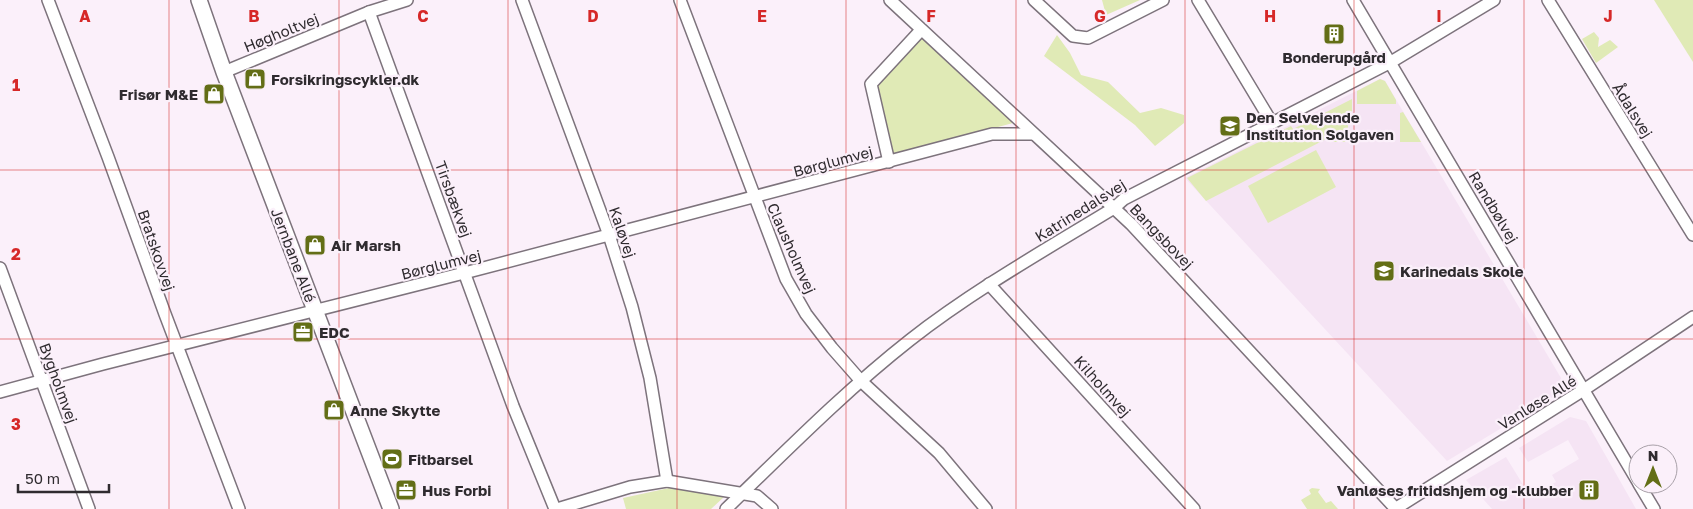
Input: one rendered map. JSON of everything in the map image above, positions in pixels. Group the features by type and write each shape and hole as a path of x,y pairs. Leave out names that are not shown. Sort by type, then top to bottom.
{"street":[{"name":"Bratskovvej","path":"48,0 112,166 176,346 239,509"},
{"name":"Jernbane Allé","path":"199,0 224,72 391,509"},
{"name":"Høgholtvej","path":"224,72 369,12 407,0"},
{"name":"Kaløvej","path":"522,0 609,235 632,307 650,378 667,481"},
{"name":"Clausholmvej","path":"680,0 786,279 806,314 861,381 939,453 986,509"},
{"name":"Bangsbovej","path":"890,0 1131,224 1396,509"},
{"path":"1034,0 1073,36 1088,38 1163,0"},
{"path":"1198,0 1272,123"},
{"name":"Randbølvej","path":"1353,0 1628,464"},
{"name":"Katrinedalsvej","path":"726,509 861,381 911,339 989,284 1114,208 1124,199 1391,62 1494,0"},
{"name":"Ådalsvej","path":"1548,0 1693,235"},
{"name":"Tirsbækvej","path":"369,12 466,273 513,406 556,509"},
{"path":"889,162 871,84 921,30"},
{"name":"Børglumvej","path":"0,392 466,273 992,134 1033,134"},
{"name":"Bygholmvej","path":"0,268 89,509"},
{"name":"Kilholmvej","path":"989,284 1194,509"},
{"name":"Vanløse Allé","path":"1396,509 1693,318"},
{"path":"556,509 630,487 667,481 757,496 772,509"},
{"name":"Randbølvej","path":"1645,494 1654,509"}],"shaded area":[{"name":"Karinedals Skole","path":"1380,79 1385,81 1561,378 1556,395 1447,461 1185,178"},
{"path":"1570,417 1586,421 1636,509 1492,509 1466,480 1506,457 1530,496 1556,482 1552,475 1579,459 1568,440 1528,462 1519,448"}],"green space":[{"path":"1102,0 1140,0 1106,15"},
{"path":"1654,0 1693,0 1693,62"},
{"path":"1594,32 1599,38 1598,47 1610,40 1618,47 1596,63 1582,39"},
{"path":"921,35 1013,123 893,155 875,85"},
{"path":"1057,35 1070,53 1081,75 1108,82 1140,113 1161,108 1184,115 1184,123 1155,146 1135,125 1044,56"},
{"path":"1380,79 1385,81 1396,100 1396,104 1357,104 1357,91"},
{"path":"1352,99 1352,121 1348,121 1348,142 1333,142 1330,137 1206,201 1187,178 1291,126 1293,129"},
{"path":"1403,112 1421,142 1400,142 1400,113"},
{"path":"1316,150 1336,187 1268,223 1248,186"},
{"path":"669,488 725,496 711,509 626,509 623,498"},
{"path":"1312,488 1320,489 1318,492 1326,503 1331,501 1338,509 1307,509 1301,500 1311,494 1309,490"}],"place":[{"name":"Bonderupgård","path":"1334,34"},
{"name":"Forsikringscykler.dk","path":"255,79"},
{"name":"Frisør M&E","path":"214,94"},
{"name":"Den Selvejende Institution Solgaven","path":"1230,126"},
{"name":"Air Marsh","path":"315,245"},
{"name":"Karinedals Skole","path":"1384,271"},
{"name":"EDC","path":"303,332"},
{"name":"Anne Skytte","path":"334,410"},
{"name":"Fitbarsel","path":"392,459"},
{"name":"Hus Forbi","path":"406,490"},
{"name":"Vanløses fritidshjem og -klubber","path":"1589,490"}]}
